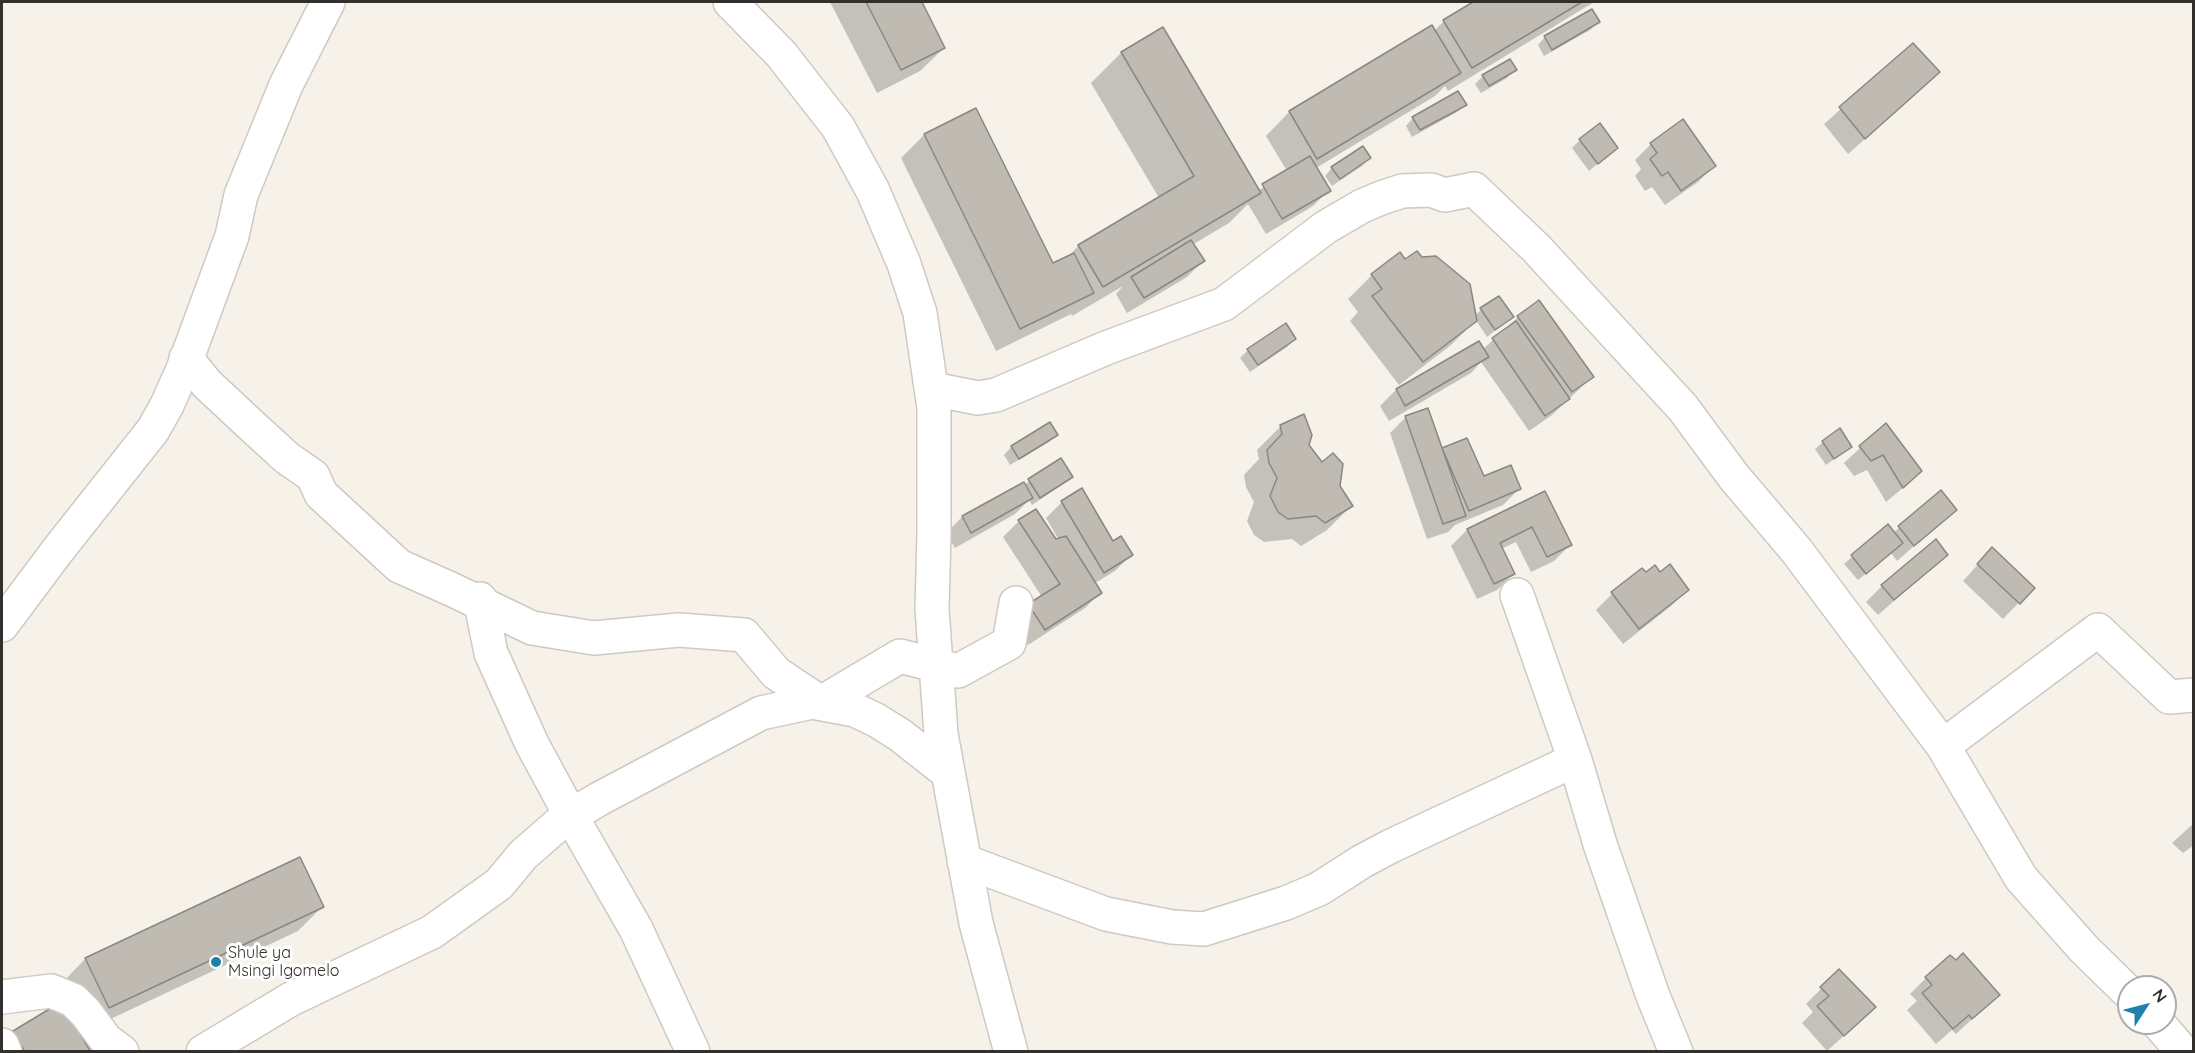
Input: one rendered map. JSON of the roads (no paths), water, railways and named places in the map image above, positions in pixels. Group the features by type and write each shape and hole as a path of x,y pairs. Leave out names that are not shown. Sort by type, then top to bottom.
{"street":[{"path":"2,625 57,550 153,430 167,405 232,236 241,195 286,85 328,2"},
{"path":"730,2 781,54 838,127 873,191 904,264 920,313 932,388 934,532 932,609 941,734 976,923 1011,1052"},
{"path":"932,388 978,398 996,395 1106,348 1224,304 1326,227 1372,202 1402,191 1431,190 1445,195 1474,189 1536,248 1683,408 1734,477 1796,550 1943,746 2021,878 2117,981"},
{"path":"186,358 207,384 252,426 287,458 313,476 321,494 399,566 481,601 532,628 594,638 679,630 744,635 776,673 821,704"},
{"path":"1518,595 1575,760 1599,844 1653,996 1676,1052"},
{"path":"481,601 491,653 532,744 636,929 693,1052"},
{"path":"821,704 900,657 958,671 1009,643 1016,603"},
{"path":"1943,746 2098,630 2169,697 2193,695"},
{"path":"203,1052 291,999 432,932 500,884 523,855 544,835 571,816 701,743 761,713 812,702 855,710 876,720 909,742 947,772"},
{"path":"964,861 1106,914 1172,927 1204,929 1286,903 1311,892 1391,846 1575,760"},
{"path":"2,997 51,991 73,1000 106,1040 122,1052"},
{"path":"2168,1035 2183,1052"},
{"path":"2,1045 5,1052"}],"place":[{"name":"Shule ya Msingi Igomelo","path":"216,962"}]}
